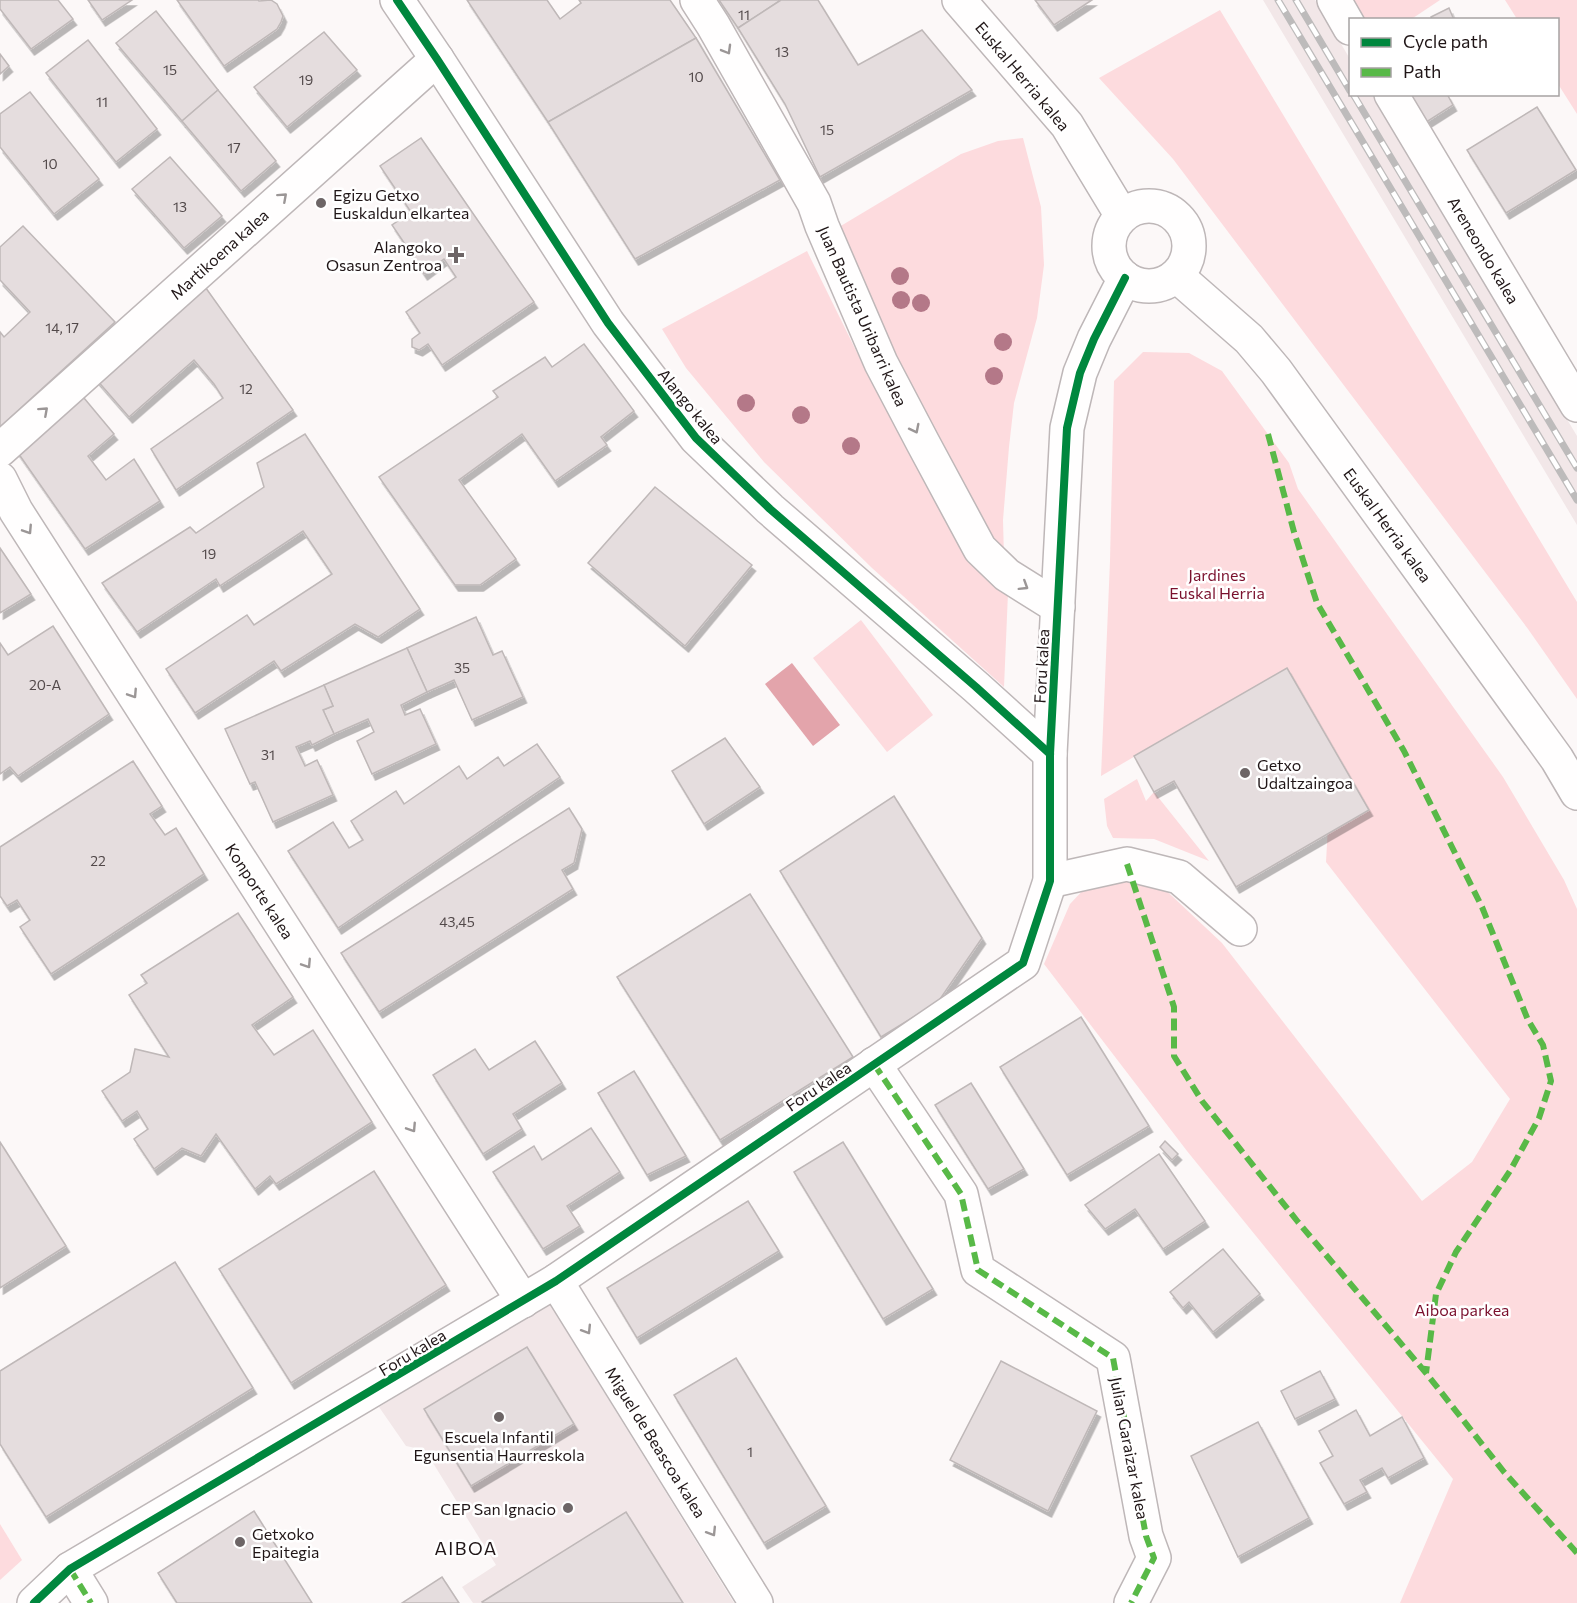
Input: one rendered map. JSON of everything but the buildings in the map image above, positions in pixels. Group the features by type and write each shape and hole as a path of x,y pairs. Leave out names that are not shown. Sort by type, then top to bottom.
{"street":[{"name":"Alango kalea","path":"397,0 608,324 696,438 770,509 1050,754"},
{"name":"Juan Bautista Uribarri kalea","path":"697,0 814,203 881,363 980,549 1008,575 1058,607"},
{"name":"Euskal Herria kalea","path":"959,0 1067,125 1122,216"},
{"path":"1334,0 1349,25"},
{"name":"Martikoena kalea","path":"0,450 437,59"},
{"name":"Areneondo kalea","path":"1392,96 1577,405"},
{"path":"1148,205 1162,207 1184,224 1189,237 1190,251 1185,265 1177,276 1166,283 1141,286 1119,273 1112,262 1109,237 1114,225 1122,216 1134,208 1148,205"},
{"name":"Euskal Herria kalea","path":"1177,276 1250,339 1276,371 1557,759 1577,793"},
{"name":"Foru kalea","path":"34,1603 70,1569 556,1281 1023,963 1050,881 1050,754 1067,428 1080,373 1094,339 1125,278"},
{"name":"Konporte kalea","path":"0,479 28,531 523,1301"},
{"path":"1050,881 1126,864 1179,876 1240,929"},
{"name":"Julian Garaizar kalea","path":"874,1064 961,1194 978,1270 1113,1358 1146,1536 1154,1558 1131,1603"},
{"name":"Miguel de Beascoa kalea","path":"556,1281 756,1603"},
{"path":"70,1569 91,1603"}],"shaded area":[{"path":"1263,0 1315,0 1349,57 1349,96 1373,96 1577,436 1577,525"},
{"path":"792,663 840,725 813,746 765,684"},
{"name":"CEP San Ignacio","path":"549,1303 734,1603 473,1603 462,1587 496,1565 425,1450 406,1446 379,1407"}],"green space":[{"path":"1347,0 1440,0 1413,18 1358,18"},
{"path":"1505,0 1577,0 1577,114 1559,86 1559,18 1516,18"},
{"path":"1220,10 1577,602 1577,699 1528,629 1173,159 1099,78"},
{"path":"1023,138 1041,207 1044,265 1037,318 1014,403 1003,520 1004,557 981,524 956,468 824,236 961,154 998,141"},
{"path":"807,251 874,387 948,520 1008,593 1004,687 872,568 764,462 686,368 662,329"},
{"name":"Aiboa parkea","path":"1143,352 1189,353 1222,371 1289,463 1298,489 1503,777 1564,880 1577,909 1577,1603 1400,1603 1453,1479 1187,1151 1044,964 1070,904 1102,870 1156,881 1222,943 1422,1201 1472,1162 1510,1099 1326,862 1328,826 1369,810 1287,668 1101,776 1110,561 1114,381"},
{"path":"861,620 933,715 887,752 813,658"},
{"path":"1137,779 1146,801 1154,792 1209,861 1154,839 1113,838 1107,826 1104,799"},
{"path":"0,1524 22,1560 0,1580"}],"railway":[{"path":"1278,0 1577,500"},
{"path":"1296,0 1349,89"},
{"path":"1354,96 1577,468"}],"marked path":[{"path":"1268,434 1294,532 1317,603 1404,751 1482,907 1528,1020 1543,1045 1551,1081 1539,1118 1510,1171 1456,1252 1436,1294 1426,1373"},
{"path":"1127,864 1174,1007 1174,1056 1202,1101 1298,1222 1426,1373 1504,1472 1577,1553"},
{"path":"874,1064 961,1194 978,1270 1113,1358 1146,1536 1154,1558 1131,1603"},
{"path":"70,1569 91,1603"}],"cycle path":[{"path":"397,0 608,323 696,438 770,509 1050,754"},
{"path":"34,1603 70,1569 556,1281 1023,963 1050,881 1050,754 1067,428 1080,373 1094,339 1125,278"}],"place":[{"name":"Egizu Getxo Euskaldun elkartea","path":"321,203"},
{"name":"Alangoko Osasun Zentroa","path":"456,255"},
{"name":"Getxo Udaltzaingoa","path":"1245,773"},
{"name":"Escuela Infantil Egunsentia Haurreskola","path":"499,1417"},
{"name":"CEP San Ignacio","path":"568,1508"},
{"name":"Getxoko Epaitegia","path":"240,1542"}],"district":[{"name":"AIBOA","path":"466,1548"}],"park label":[{"name":"Jardines Euskal Herria","path":"1217,583"}]}
